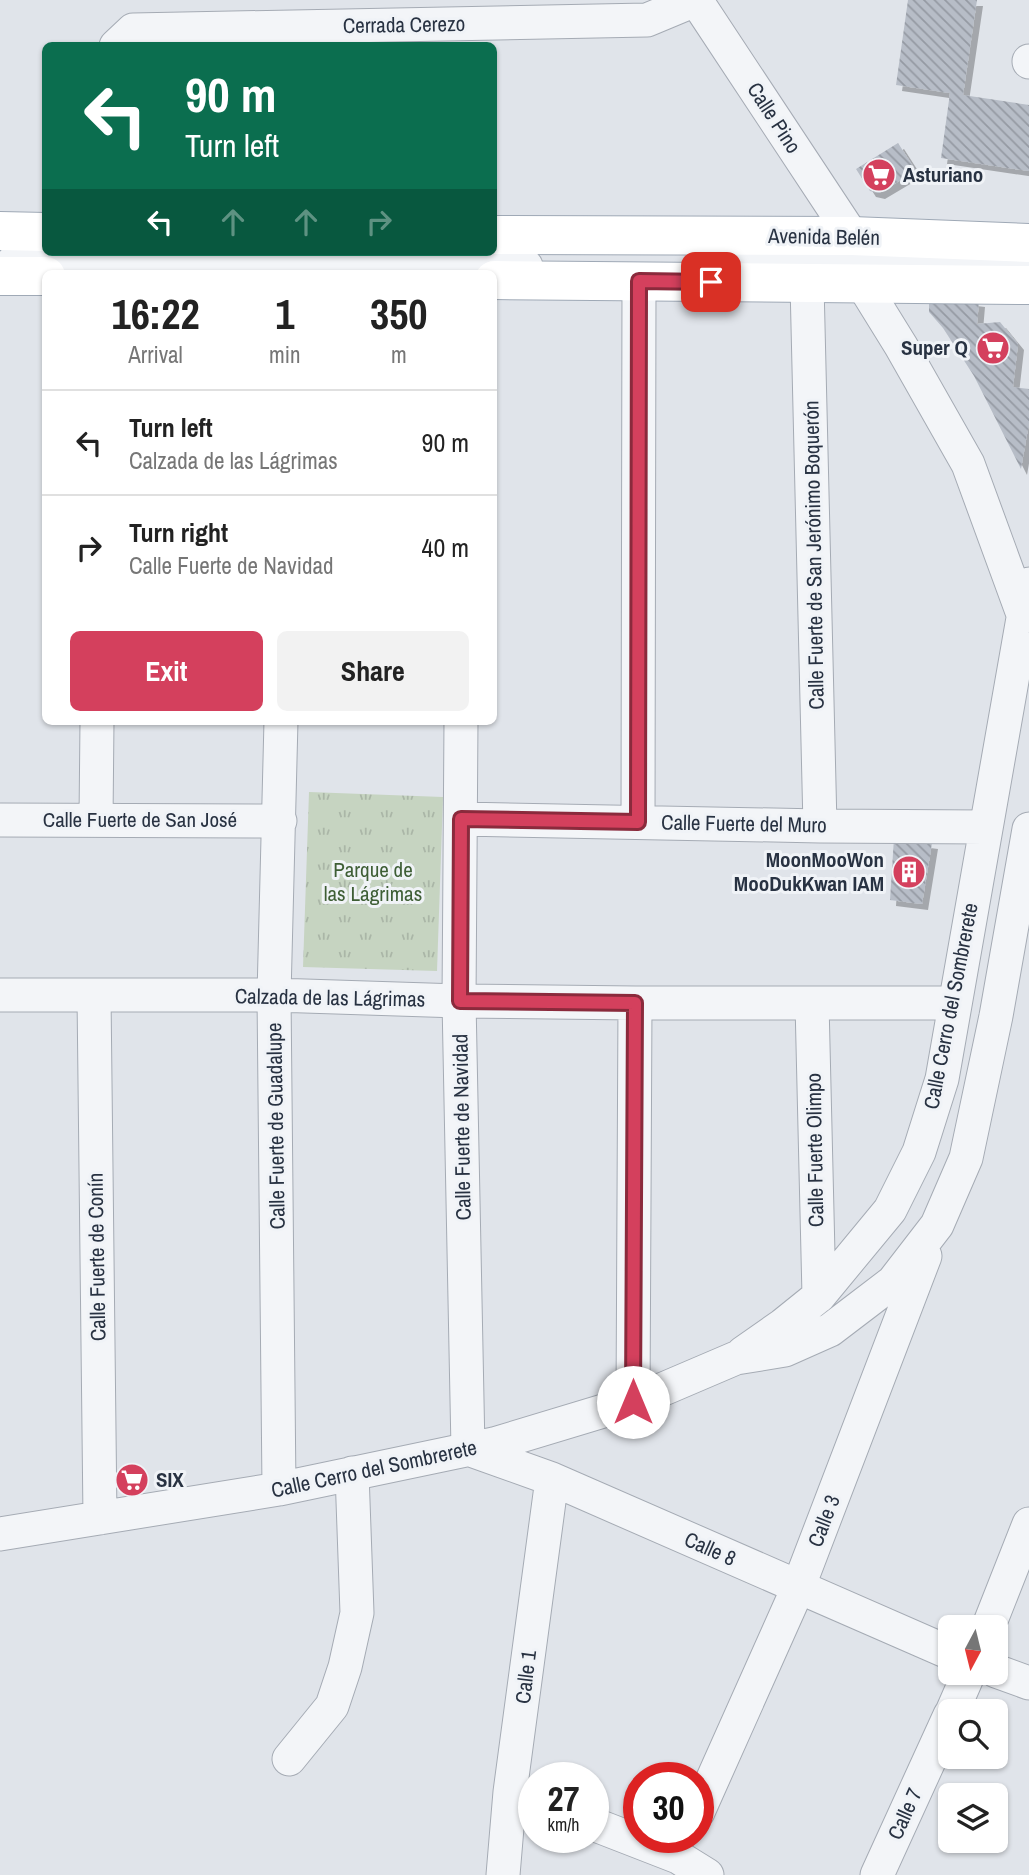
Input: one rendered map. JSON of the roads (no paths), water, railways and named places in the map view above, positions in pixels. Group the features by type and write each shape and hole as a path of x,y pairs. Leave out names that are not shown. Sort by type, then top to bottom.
{"main road":[{"path":"0,231 42,232"},
{"name":"Avenida Belén","path":"497,235 852,236 1029,243"},
{"path":"0,276 42,276"},
{"path":"497,280 1029,285"}],"street":[{"name":"Cerrada Cerezo","path":"120,42 133,30 647,20 695,0"},
{"name":"Calle Pino","path":"695,0 852,236"},
{"path":"0,247 42,247"},
{"path":"497,252 1029,258"},
{"path":"0,262 894,269 932,264 1029,266"},
{"path":"638,822 639,281"},
{"name":"Calle Fuerte de San Jerónimo Boquerón","path":"807,284 820,826"},
{"path":"863,284 968,464 1024,617"},
{"name":"Calle Cerro del Sombrerete","path":"0,1534 279,1489 494,1444 633,1402 736,1358 819,1296 890,1210 919,1152 942,1079 1029,584"},
{"path":"96,820 97,725"},
{"name":"Calle Fuerte de Guadalupe","path":"279,1489 274,995 281,725"},
{"name":"Calle Fuerte de Navidad","path":"461,725 460,1001 468,1449"},
{"name":"Calle Fuerte del Muro","path":"461,819 985,827"},
{"name":"Calle Fuerte de San José","path":"0,820 279,821"},
{"name":"Calle Cerro del Sombrerete","path":"736,1358 785,1350 830,1330 893,1282 937,1224 966,1158 996,1016 1029,829"},
{"name":"Calzada de las Lágrimas","path":"0,995 274,995 635,1003 954,1003"},
{"name":"Calle Fuerte de Conín","path":"94,995 100,1518"},
{"path":"633,1402 635,1003"},
{"name":"Calle Fuerte Olimpo","path":"812,1003 819,1296"},
{"name":"Calle 3","path":"714,1776 798,1588 937,1224"},
{"name":"Calle 8","path":"468,1449 552,1479 938,1648"},
{"path":"289,1759 332,1706 345,1667 357,1613 352,1473"},
{"name":"Calle 1","path":"525,1762 552,1479"},
{"path":"993,1615 1029,1524"},
{"path":"1008,1675 1029,1683"},
{"name":"Calle 7","path":"877,1875 938,1741"},
{"name":"Calle 1","path":"503,1875 518,1813"},
{"path":"687,1853 707,1875"}],"place":[{"name":"Asturiano","path":"879,175"},
{"name":"Super Q","path":"993,348"},
{"name":"MoonMooWon MooDukKwan IAM","path":"909,872"},
{"name":"SIX","path":"132,1480"}],"park label":[{"name":"Parque de las Lágrimas","path":"373,882"}]}
